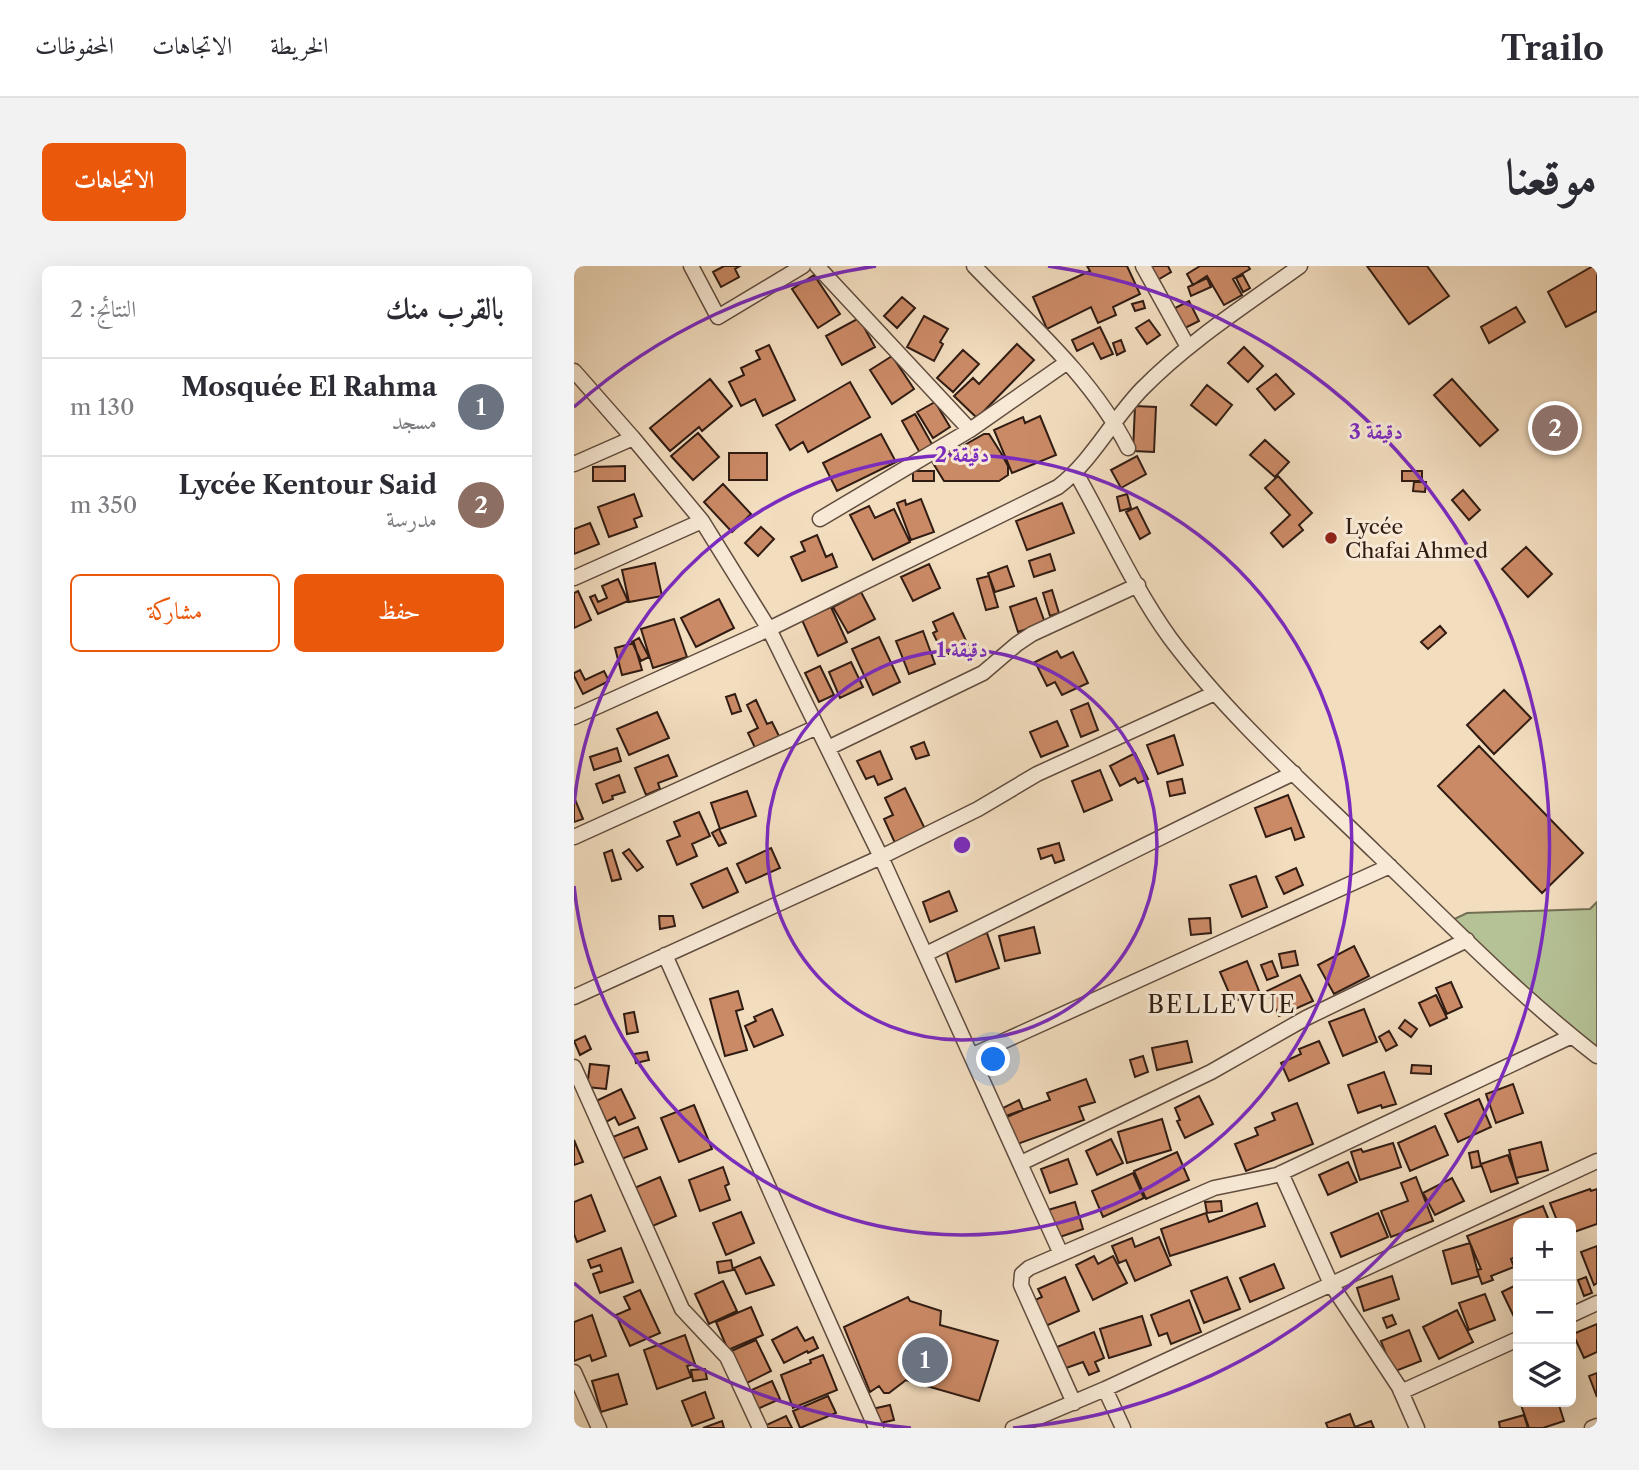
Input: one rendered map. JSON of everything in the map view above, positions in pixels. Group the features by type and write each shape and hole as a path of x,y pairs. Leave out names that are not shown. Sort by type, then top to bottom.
{"street":[{"path":"691,266 718,317 801,267"},
{"path":"817,266 970,430"},
{"path":"974,266 1096,394 1128,448"},
{"path":"1143,266 1188,347"},
{"path":"574,717 769,629 1058,487 1076,473 1143,387 1188,347 1300,266"},
{"path":"820,519 970,430 1066,363"},
{"path":"574,371 702,522 769,629 881,856 1061,1254"},
{"path":"574,464 633,438"},
{"path":"1076,473 1168,635 1215,693 1467,940 1597,1056"},
{"path":"574,578 702,522"},
{"path":"828,748 983,673 1032,634 1138,585"},
{"path":"574,997 881,856 978,809 1037,775 1215,693"},
{"path":"574,837 817,727"},
{"path":"926,954 1102,868 1178,827 1294,773"},
{"path":"973,1055 1390,866"},
{"path":"1021,1163 1211,1072 1307,1018 1467,940"},
{"path":"665,955 876,1428"},
{"path":"1074,1403 1021,1285 1022,1274 1029,1268 1214,1188 1281,1173 1572,1036"},
{"path":"574,1067 682,1308 727,1357 760,1428"},
{"path":"1013,1428 1105,1390 1597,1161"},
{"path":"1281,1173 1331,1284 1401,1392 1417,1428"},
{"path":"1576,1313 1597,1303"},
{"path":"1401,1392 1513,1341"},
{"path":"576,1379 599,1428"},
{"path":"1105,1390 1123,1428"},
{"path":"1592,1428 1597,1426"}],"green space":[{"path":"1597,902 1597,1056 1448,922 1467,913 1590,909"}],"building":[{"path":"724,266 740,266 735,269 739,277 721,287 713,272"},
{"path":"1087,266 1127,266 1140,294 1113,307 1116,315 1098,323 1091,307 1047,329 1033,297 1090,271"},
{"path":"1147,266 1168,266 1171,272 1156,281"},
{"path":"1200,266 1248,266 1250,269 1233,279 1242,295 1224,305 1207,276 1193,285 1187,274"},
{"path":"1367,266 1427,266 1449,296 1409,324"},
{"path":"1597,266 1597,311 1566,327 1548,292"},
{"path":"814,275 840,314 818,328 792,289"},
{"path":"1243,275 1250,288 1243,292 1236,278"},
{"path":"1207,278 1211,287 1191,296 1188,287"},
{"path":"902,297 915,308 897,328 884,316"},
{"path":"1143,301 1145,308 1135,311 1132,304"},
{"path":"1189,301 1199,321 1181,330 1171,310"},
{"path":"1516,307 1525,322 1489,343 1481,327"},
{"path":"924,316 948,329 940,342 943,344 934,361 907,347"},
{"path":"859,318 875,347 842,365 826,336"},
{"path":"1149,320 1160,335 1147,344 1136,328"},
{"path":"1100,327 1113,354 1101,359 1093,343 1077,351 1072,340"},
{"path":"1121,340 1125,351 1117,355 1113,343"},
{"path":"1017,344 1034,360 977,418 954,396 973,378 979,384"},
{"path":"769,345 795,400 763,416 755,399 741,406 729,382 744,375 741,368 760,359 756,351"},
{"path":"1244,347 1263,366 1248,382 1228,363"},
{"path":"963,350 979,364 953,392 937,378"},
{"path":"892,356 914,389 892,404 870,370"},
{"path":"1276,374 1294,394 1275,410 1257,389"},
{"path":"710,379 732,406 702,431 699,427 670,451 650,428"},
{"path":"1452,379 1498,430 1480,446 1434,395"},
{"path":"850,382 870,417 808,452 803,442 790,450 776,425"},
{"path":"1207,385 1232,405 1216,425 1191,405"},
{"path":"935,402 950,427 933,438 917,412"},
{"path":"1135,406 1156,407 1154,452 1133,451"},
{"path":"915,414 933,446 920,453 902,421"},
{"path":"1040,416 1056,455 1012,473 994,430 1023,417 1025,423"},
{"path":"698,433 719,457 693,480 671,456"},
{"path":"881,434 896,462 837,491 823,463"},
{"path":"984,434 989,434 1001,453 1008,466 1008,475 999,481 944,481 933,463"},
{"path":"1265,440 1289,462 1275,477 1250,455"},
{"path":"729,453 767,453 767,480 729,480"},
{"path":"1137,456 1146,474 1121,488 1111,470"},
{"path":"625,466 625,481 593,481 593,467"},
{"path":"913,471 934,471 934,481 913,481"},
{"path":"1402,471 1422,471 1422,481 1402,481"},
{"path":"1278,476 1312,513 1299,525 1303,530 1283,547 1271,533 1290,515 1265,488"},
{"path":"1414,482 1426,482 1425,492 1413,491"},
{"path":"723,484 751,514 732,532 704,502"},
{"path":"1463,490 1480,510 1469,520 1452,500"},
{"path":"634,494 642,516 634,519 637,527 609,537 598,507"},
{"path":"1127,494 1131,508 1120,511 1117,497"},
{"path":"921,499 934,532 911,540 897,503 905,500 906,505"},
{"path":"1062,503 1074,533 1027,550 1016,521"},
{"path":"869,506 875,518 894,509 910,542 873,560 850,515"},
{"path":"1137,507 1150,533 1140,539 1126,512"},
{"path":"590,523 599,544 574,554 574,529"},
{"path":"761,527 774,539 758,556 745,543"},
{"path":"817,535 826,557 832,554 837,567 802,581 791,557 805,551 801,542"},
{"path":"1526,547 1552,574 1528,597 1502,569"},
{"path":"1050,554 1055,570 1034,577 1029,561"},
{"path":"655,563 662,596 629,602 622,570"},
{"path":"929,564 940,588 913,601 901,577"},
{"path":"1007,566 1014,586 995,592 988,573"},
{"path":"989,576 998,607 986,610 977,579"},
{"path":"618,579 628,601 598,614 590,597 595,595 598,602 607,598 602,586"},
{"path":"1052,590 1059,613 1050,616 1043,593"},
{"path":"578,591 591,620 574,628 574,593"},
{"path":"861,592 875,619 848,633 833,607"},
{"path":"1036,598 1045,623 1018,632 1010,607"},
{"path":"719,599 734,628 696,647 681,618"},
{"path":"831,607 847,642 818,656 802,620"},
{"path":"953,613 968,645 944,656 933,633 937,631 933,622"},
{"path":"674,619 687,657 653,668 641,629"},
{"path":"1440,626 1446,633 1428,649 1421,642"},
{"path":"923,631 935,664 909,674 896,641"},
{"path":"879,637 900,682 873,695 852,649"},
{"path":"639,638 649,657 641,661 632,642"},
{"path":"634,643 642,670 622,675 615,648"},
{"path":"1057,651 1061,658 1073,652 1088,683 1062,695 1055,682 1047,686 1035,662"},
{"path":"851,662 863,687 840,698 829,672"},
{"path":"820,666 834,695 819,702 805,673"},
{"path":"580,670 585,680 604,671 609,681 583,694 574,676 574,673"},
{"path":"1504,690 1531,718 1494,754 1467,725"},
{"path":"735,694 741,711 732,714 726,697"},
{"path":"756,700 767,724 772,722 780,738 756,750 748,733 758,728 747,705"},
{"path":"1088,703 1098,730 1081,737 1071,710"},
{"path":"657,712 669,738 629,755 617,729"},
{"path":"1057,721 1068,746 1041,757 1030,732"},
{"path":"1174,735 1183,765 1158,774 1147,745"},
{"path":"924,742 929,755 916,759 911,747"},
{"path":"1479,746 1583,853 1542,893 1438,786"},
{"path":"617,748 621,761 594,770 590,757"},
{"path":"880,751 892,779 878,785 874,776 866,779 857,761"},
{"path":"1135,753 1148,779 1138,783 1135,778 1120,786 1110,766"},
{"path":"668,755 677,776 658,783 660,789 646,795 635,768"},
{"path":"1100,770 1112,800 1084,812 1072,781"},
{"path":"619,775 625,792 612,796 613,799 603,803 596,784"},
{"path":"1182,779 1185,793 1170,796 1167,782"},
{"path":"905,788 925,829 895,843 884,819 893,815 885,798"},
{"path":"747,791 756,816 720,829 711,803"},
{"path":"1288,795 1304,837 1295,840 1291,828 1266,837 1255,808"},
{"path":"574,797 583,819 574,822"},
{"path":"699,812 710,836 692,844 697,856 677,865 667,841 680,836 674,822"},
{"path":"719,829 726,843 719,846 712,833"},
{"path":"1059,843 1064,860 1055,863 1052,855 1041,859 1038,849"},
{"path":"771,848 780,868 746,883 737,864"},
{"path":"629,849 643,867 637,871 623,853"},
{"path":"612,850 621,879 612,881 604,853"},
{"path":"727,868 738,892 703,908 691,884"},
{"path":"1296,868 1303,885 1284,894 1276,877"},
{"path":"1256,876 1267,907 1242,917 1230,885"},
{"path":"949,891 957,911 930,922 923,902"},
{"path":"659,916 673,916 675,926 660,929"},
{"path":"1210,918 1211,933 1191,935 1189,919"},
{"path":"1034,927 1040,953 1005,961 999,936"},
{"path":"987,933 999,968 956,982 945,947"},
{"path":"1354,946 1369,976 1334,994 1318,965"},
{"path":"1295,951 1298,965 1282,968 1279,954"},
{"path":"1247,961 1259,991 1233,1002 1220,972"},
{"path":"1272,961 1278,976 1267,980 1261,965"},
{"path":"1300,975 1313,1001 1279,1016 1267,991"},
{"path":"1451,982 1462,1007 1447,1014 1436,988"},
{"path":"738,991 743,1009 736,1011 747,1050 725,1056 710,999"},
{"path":"1436,995 1447,1018 1430,1026 1419,1003"},
{"path":"772,1009 783,1035 754,1047 745,1026 756,1021 754,1017"},
{"path":"1364,1009 1377,1042 1343,1056 1329,1022"},
{"path":"634,1012 638,1032 627,1034 624,1014"},
{"path":"1405,1020 1417,1029 1411,1037 1399,1028"},
{"path":"1389,1031 1397,1045 1386,1051 1379,1037"},
{"path":"585,1036 591,1049 580,1055 574,1041"},
{"path":"1187,1041 1192,1062 1157,1070 1152,1048"},
{"path":"1319,1041 1329,1063 1289,1081 1281,1063 1301,1054 1299,1049"},
{"path":"647,1052 649,1060 636,1063 634,1054"},
{"path":"1143,1056 1148,1072 1135,1077 1130,1060"},
{"path":"590,1064 609,1066 606,1089 587,1087"},
{"path":"1412,1065 1431,1066 1431,1074 1411,1073"},
{"path":"1384,1072 1396,1104 1382,1108 1381,1105 1358,1113 1348,1085"},
{"path":"1086,1079 1095,1102 1079,1107 1084,1120 1009,1147 1006,1116 1050,1100 1047,1093"},
{"path":"1513,1084 1523,1113 1496,1123 1486,1094"},
{"path":"621,1089 635,1118 619,1125 615,1117 602,1124 592,1103"},
{"path":"1199,1096 1213,1124 1185,1138 1177,1121 1180,1120 1175,1108"},
{"path":"1479,1099 1491,1127 1458,1142 1445,1114"},
{"path":"1019,1100 1023,1110 1005,1118 1001,1109"},
{"path":"1297,1103 1313,1144 1246,1171 1235,1144 1258,1135 1255,1128 1275,1120 1272,1113"},
{"path":"694,1105 712,1149 679,1162 661,1118"},
{"path":"1162,1119 1171,1150 1127,1163 1118,1132"},
{"path":"1435,1126 1448,1155 1410,1171 1398,1143"},
{"path":"638,1127 647,1149 614,1162 605,1140"},
{"path":"1111,1139 1123,1163 1097,1175 1086,1151"},
{"path":"574,1140 583,1162 574,1165"},
{"path":"1541,1142 1548,1170 1516,1178 1509,1150"},
{"path":"1393,1143 1401,1167 1360,1180 1351,1152 1361,1149 1363,1152"},
{"path":"1478,1151 1481,1166 1472,1168 1469,1153"},
{"path":"1177,1152 1189,1180 1146,1199 1134,1171"},
{"path":"1508,1155 1518,1183 1491,1192 1481,1164"},
{"path":"1068,1159 1077,1184 1050,1193 1041,1169"},
{"path":"1348,1162 1357,1182 1328,1195 1319,1175"},
{"path":"723,1167 729,1184 725,1186 730,1200 700,1211 689,1180"},
{"path":"1133,1173 1144,1198 1103,1217 1092,1191"},
{"path":"660,1177 676,1216 648,1228 632,1189"},
{"path":"1416,1177 1433,1221 1391,1237 1381,1211 1408,1201 1401,1183"},
{"path":"1452,1178 1464,1201 1435,1215 1423,1193"},
{"path":"1597,1189 1597,1224 1576,1231 1576,1218 1556,1218 1550,1203"},
{"path":"591,1195 605,1231 577,1242 574,1234 574,1202"},
{"path":"1221,1201 1222,1211 1207,1213 1205,1202"},
{"path":"1075,1202 1083,1229 1057,1238 1048,1210"},
{"path":"1257,1203 1265,1226 1170,1256 1161,1229 1206,1213 1209,1222"},
{"path":"1543,1206 1548,1218 1513,1218 1513,1267 1491,1276 1493,1280 1482,1284 1477,1270 1481,1269 1467,1236"},
{"path":"741,1212 754,1243 726,1255 713,1223"},
{"path":"1378,1213 1388,1237 1341,1257 1331,1233"},
{"path":"1159,1237 1171,1265 1135,1281 1126,1260 1119,1263 1112,1246 1132,1238 1135,1247"},
{"path":"1470,1243 1479,1276 1452,1284 1443,1251"},
{"path":"1597,1246 1597,1283 1594,1285 1581,1252"},
{"path":"621,1248 633,1282 600,1293 593,1274 602,1271 600,1265 591,1268 588,1260"},
{"path":"1094,1256 1098,1264 1113,1256 1127,1283 1093,1300 1076,1265"},
{"path":"760,1257 774,1285 746,1294 734,1268"},
{"path":"731,1260 733,1270 719,1273 717,1262"},
{"path":"1274,1264 1284,1288 1250,1302 1240,1278"},
{"path":"1392,1276 1399,1299 1364,1311 1357,1288"},
{"path":"1065,1277 1079,1311 1039,1329 1028,1303 1042,1297 1038,1289"},
{"path":"1227,1277 1240,1309 1204,1323 1191,1291"},
{"path":"1586,1277 1592,1293 1584,1296 1578,1280"},
{"path":"723,1281 737,1311 709,1324 695,1294"},
{"path":"1513,1286 1513,1315 1502,1292"},
{"path":"640,1290 660,1333 630,1346 616,1315 630,1309 624,1297"},
{"path":"1485,1294 1495,1320 1469,1330 1459,1303"},
{"path":"908,1297 910,1301 941,1311 940,1325 998,1341 979,1401 906,1380 889,1393 884,1393 879,1386 870,1392 844,1327"},
{"path":"1189,1300 1201,1332 1171,1344 1167,1333 1159,1336 1151,1315"},
{"path":"751,1307 763,1335 728,1350 716,1322"},
{"path":"1457,1310 1473,1342 1439,1359 1423,1327"},
{"path":"592,1315 606,1356 592,1361 590,1355 574,1361 574,1322"},
{"path":"1392,1315 1396,1324 1387,1328 1383,1318"},
{"path":"1142,1316 1151,1345 1109,1358 1100,1329"},
{"path":"1597,1324 1597,1352 1584,1358 1576,1341 1576,1333"},
{"path":"797,1327 805,1341 813,1337 818,1348 784,1363 772,1340"},
{"path":"1409,1330 1421,1361 1393,1372 1381,1341"},
{"path":"1094,1332 1104,1358 1095,1362 1099,1371 1089,1375 1083,1362 1055,1372 1047,1351"},
{"path":"685,1335 695,1364 687,1366 691,1377 657,1389 644,1350"},
{"path":"756,1340 771,1371 745,1384 729,1352"},
{"path":"823,1355 837,1390 793,1408 781,1375"},
{"path":"705,1369 707,1379 693,1381 691,1370"},
{"path":"1597,1373 1597,1397 1589,1376"},
{"path":"618,1374 627,1404 601,1412 592,1381"},
{"path":"772,1381 780,1399 755,1410 747,1392"},
{"path":"705,1392 714,1418 692,1426 682,1401"},
{"path":"828,1396 836,1413 800,1428 793,1411"},
{"path":"890,1405 894,1420 876,1424 872,1409"},
{"path":"1522,1407 1560,1407 1564,1421 1543,1428 1529,1428"},
{"path":"1350,1414 1355,1427 1371,1421 1374,1428 1328,1428 1326,1423"},
{"path":"1524,1415 1528,1428 1500,1428 1499,1422"},
{"path":"786,1416 792,1428 760,1428"},
{"path":"722,1421 724,1428 703,1428"}],"place":[{"name":"Lycée Kentour Said","path":"1555,428"},
{"name":"Lycée Chafai Ahmed","path":"1331,538"},
{"name":"Mosquée El Rahma","path":"925,1360"}],"district":[{"name":"BELLEVUE","path":"1222,1004"}]}
